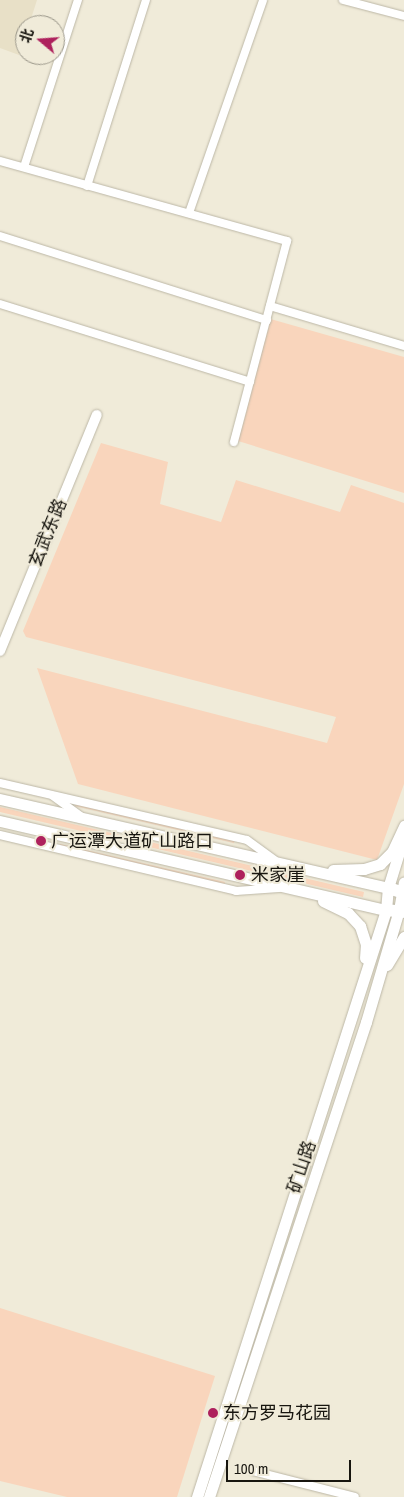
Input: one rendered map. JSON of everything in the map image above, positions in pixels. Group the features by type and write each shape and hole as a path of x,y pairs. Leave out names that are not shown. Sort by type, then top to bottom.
{"main road":[{"path":"0,799 275,860 388,888 403,889"},
{"path":"0,821 226,872 281,888 386,910 402,911"},
{"path":"313,869 364,869 380,864 392,852 404,826"},
{"name":"矿山路","path":"197,1497 360,982 386,910 388,888 404,836"},
{"name":"矿山路","path":"210,1497 402,911 403,889"},
{"path":"310,894 348,913 360,926 367,947 360,982"},
{"path":"374,994 404,937"}],"street":[{"path":"24,167 78,0"},
{"path":"87,186 146,0"},
{"path":"189,213 263,0"},
{"path":"343,0 404,16"},
{"path":"0,161 287,241 234,442"},
{"path":"0,236 267,320"},
{"path":"0,304 250,382"},
{"path":"270,306 404,346"},
{"name":"玄武东路","path":"0,651 96,416"},
{"path":"0,783 247,840 275,860"},
{"path":"50,794 84,818"},
{"path":"0,836 236,891 281,888"},
{"path":"253,1471 355,1497"}],"shaded area":[{"path":"0,0 37,0 32,15 15,15 15,54 0,48"},
{"path":"267,318 404,357 404,493 235,440"},
{"path":"101,443 168,462 160,504 221,522 236,480 340,512 351,485 404,503 404,784 377,860 78,784 37,668 327,743 336,717 26,637 23,631"},
{"path":"76,803 235,840 234,843 75,806"},
{"path":"0,807 364,892 363,897 0,812"},
{"path":"60,844 225,882 224,886 60,847"},
{"path":"0,1308 215,1376 177,1497 67,1497 0,1481"}],"place":[{"name":"广运潭大道矿山路口","path":"41,841"},
{"name":"米家崖","path":"240,875"},
{"name":"东方罗马花园","path":"213,1413"}]}
